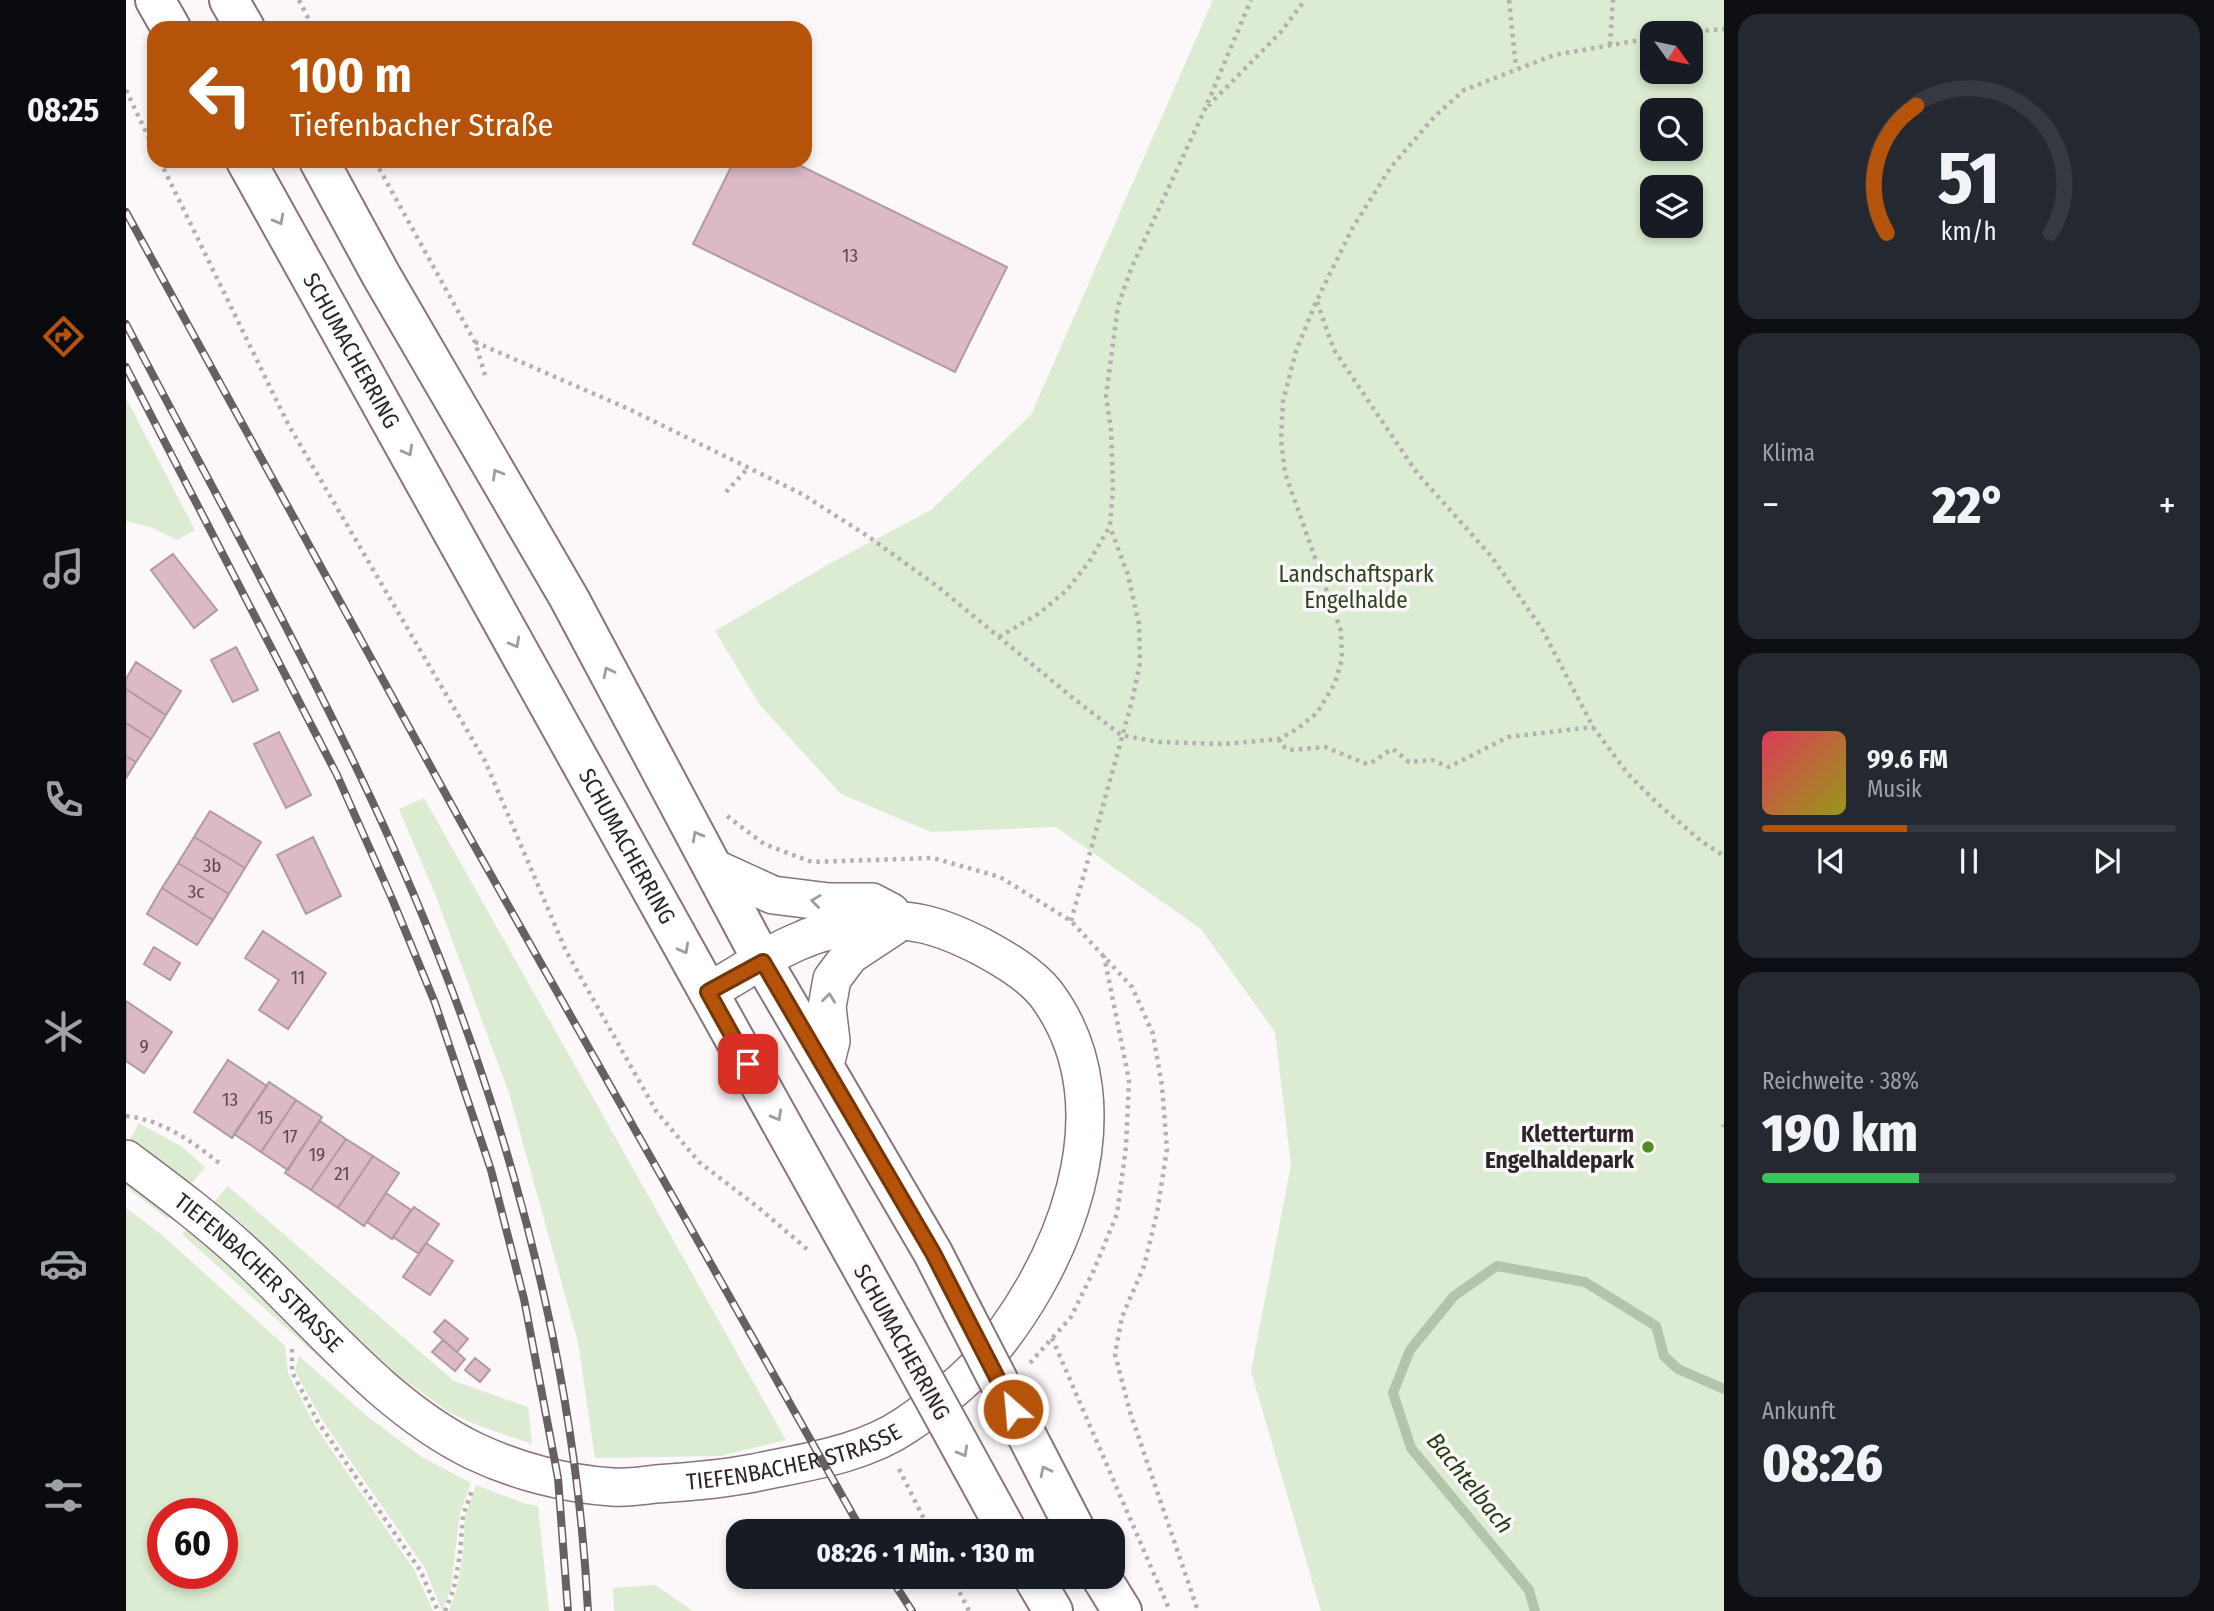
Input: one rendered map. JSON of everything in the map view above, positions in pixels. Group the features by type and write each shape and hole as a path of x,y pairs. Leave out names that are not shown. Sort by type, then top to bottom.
{"main road":[{"path":"155,0 167,21"},
{"path":"229,0 241,21"},
{"name":"SCHUMACHERRING","path":"250,168 1000,1519"},
{"path":"323,168 381,275 569,598 639,733 716,869 763,962 933,1253 1070,1519"},
{"path":"1108,1589 1122,1611"}],"street":[{"path":"716,869 773,895 829,902 872,902 904,920 850,955 832,979 827,1007 831,1041 825,1065"},
{"name":"TIEFENBACHER STRASSE","path":"126,1159 189,1206 249,1258 384,1391 473,1451 519,1469 615,1488 721,1479 852,1451 904,1426 973,1372 1012,1325 1042,1276 1060,1237 1078,1177 1085,1131 1081,1069 1067,1027 1044,991 1008,961 949,930 904,920 864,923 803,939 708,992"}],"path":[{"path":"299,0 310,21"},
{"path":"1071,921 1140,663 1139,624 1128,575 1110,526 1113,487 1111,430 1106,396 1118,306 1251,0"},
{"path":"1205,109 1280,33 1305,0"},
{"path":"1509,0 1516,68"},
{"path":"1610,45 1613,0"},
{"path":"1703,31 1724,29"},
{"path":"475,342 631,410 802,494 869,537 937,586 1121,735 1158,742 1224,744 1279,738 1297,729 1317,713 1335,683 1342,659 1341,631 1284,473 1281,440 1283,401 1292,364 1316,302 1353,227 1391,167 1435,116 1464,90 1554,55 1640,40"},
{"path":"126,90 147,134"},
{"path":"163,168 288,424 485,761 566,951 656,1111 699,1162 810,1252"},
{"path":"379,168 475,342 488,386"},
{"path":"1316,302 1334,350 1417,473 1491,556 1542,629 1592,727 1628,775 1701,841 1724,856"},
{"path":"726,492 748,468"},
{"path":"999,636 1038,614 1066,591 1090,562 1110,526"},
{"path":"1279,738 1281,745 1290,750 1325,747 1367,764 1373,763 1382,754 1393,749 1409,761 1432,761 1450,767 1508,737 1592,727"},
{"path":"720,811 764,844 812,862 933,859 1000,877 1071,921 1132,986 1153,1034 1167,1149 1157,1213 1143,1266 1122,1317 1115,1354 1130,1412 1198,1611"},
{"path":"126,1116 145,1118 190,1139 223,1166"},
{"path":"1052,1338 1170,1611"},
{"path":"292,1344 292,1372 318,1422 420,1570 438,1611"},
{"path":"895,1462 924,1519"},
{"path":"445,1611 454,1588 463,1515 476,1481"},
{"path":"958,1589 969,1611"}],"green space":[{"name":"Landschaftspark Engelhalde","path":"1213,0 1724,0 1724,1611 1321,1611 1251,1371 1291,1165 1275,1032 1201,929 1056,827 931,832 841,794 760,705 715,631 829,564 931,510 1031,415"},
{"path":"126,398 195,530 177,540 150,527 126,521"},
{"path":"424,798 786,1440 720,1456 595,1458 578,1342 509,1093 435,894 399,809"},
{"path":"139,1123 182,1147 205,1167 189,1187 130,1139"},
{"path":"126,1175 175,1211 168,1219 126,1187"},
{"path":"228,1186 454,1381 528,1407 532,1444 450,1413 399,1376 212,1204"},
{"path":"126,1208 162,1235 285,1346 288,1373 315,1426 415,1571 433,1611 126,1611"},
{"path":"192,1226 441,1454 374,1407 182,1234"},
{"path":"299,1356 368,1417 422,1457 471,1483 460,1513 451,1587 442,1611 425,1568 322,1420 295,1371"},
{"path":"476,1485 538,1506 549,1611 449,1611 457,1588 463,1553 465,1516"},
{"path":"655,1585 693,1611 614,1611 613,1588"}],"building":[{"path":"731,168 805,168 1007,267 955,372 693,244"},
{"path":"173,554 217,610 194,628 151,570"},
{"path":"236,647 258,690 233,702 211,660"},
{"path":"136,662 181,691 166,715 126,689 126,679"},
{"path":"126,689 166,715 151,739 126,723"},
{"path":"126,723 151,739 136,762 126,756"},
{"path":"279,732 311,795 286,808 254,744"},
{"path":"126,756 136,762 126,778"},
{"path":"210,811 261,842 245,868 194,837"},
{"path":"194,837 245,868 229,894 178,863"},
{"path":"313,837 341,896 306,914 277,855"},
{"path":"178,863 229,894 213,920 162,888"},
{"path":"162,888 213,920 197,945 147,914"},
{"path":"263,931 326,973 288,1029 259,1010 279,980 245,958"},
{"path":"154,947 180,963 170,980 144,964"},
{"path":"126,1001 172,1032 144,1073 126,1061"},
{"path":"228,1060 267,1086 232,1138 194,1112"},
{"path":"269,1082 296,1100 261,1152 234,1134"},
{"path":"296,1100 322,1117 288,1170 261,1152"},
{"path":"320,1121 346,1139 311,1190 285,1173"},
{"path":"346,1139 373,1156 338,1208 311,1190"},
{"path":"373,1156 399,1173 364,1226 338,1208"},
{"path":"386,1193 411,1210 392,1239 367,1222"},
{"path":"414,1207 439,1224 419,1254 393,1237"},
{"path":"426,1243 453,1261 430,1295 403,1277"},
{"path":"445,1320 468,1339 457,1352 434,1332"},
{"path":"443,1340 465,1359 455,1371 432,1352"},
{"path":"475,1358 490,1370 480,1382 465,1370"}],"waterway":[{"name":"Bachtelbach","path":"1535,1611 1529,1590 1411,1448 1393,1393 1410,1350 1454,1296 1497,1266 1585,1282 1656,1326 1664,1356 1678,1369 1724,1389"}],"railway":[{"path":"126,212 461,822 855,1519"},
{"path":"126,324 272,600 356,767 402,867 444,969 481,1072 514,1178 541,1285 563,1392 579,1501 588,1611"},
{"path":"126,367 337,775 435,1003 491,1170 524,1299 558,1478 568,1611"},
{"path":"898,1589 912,1611"}],"place":[{"name":"Kletterturm Engelhaldepark","path":"1648,1147"}],"route":[{"path":"748,1064 708,992 763,962 933,1253 1013,1409"}]}
